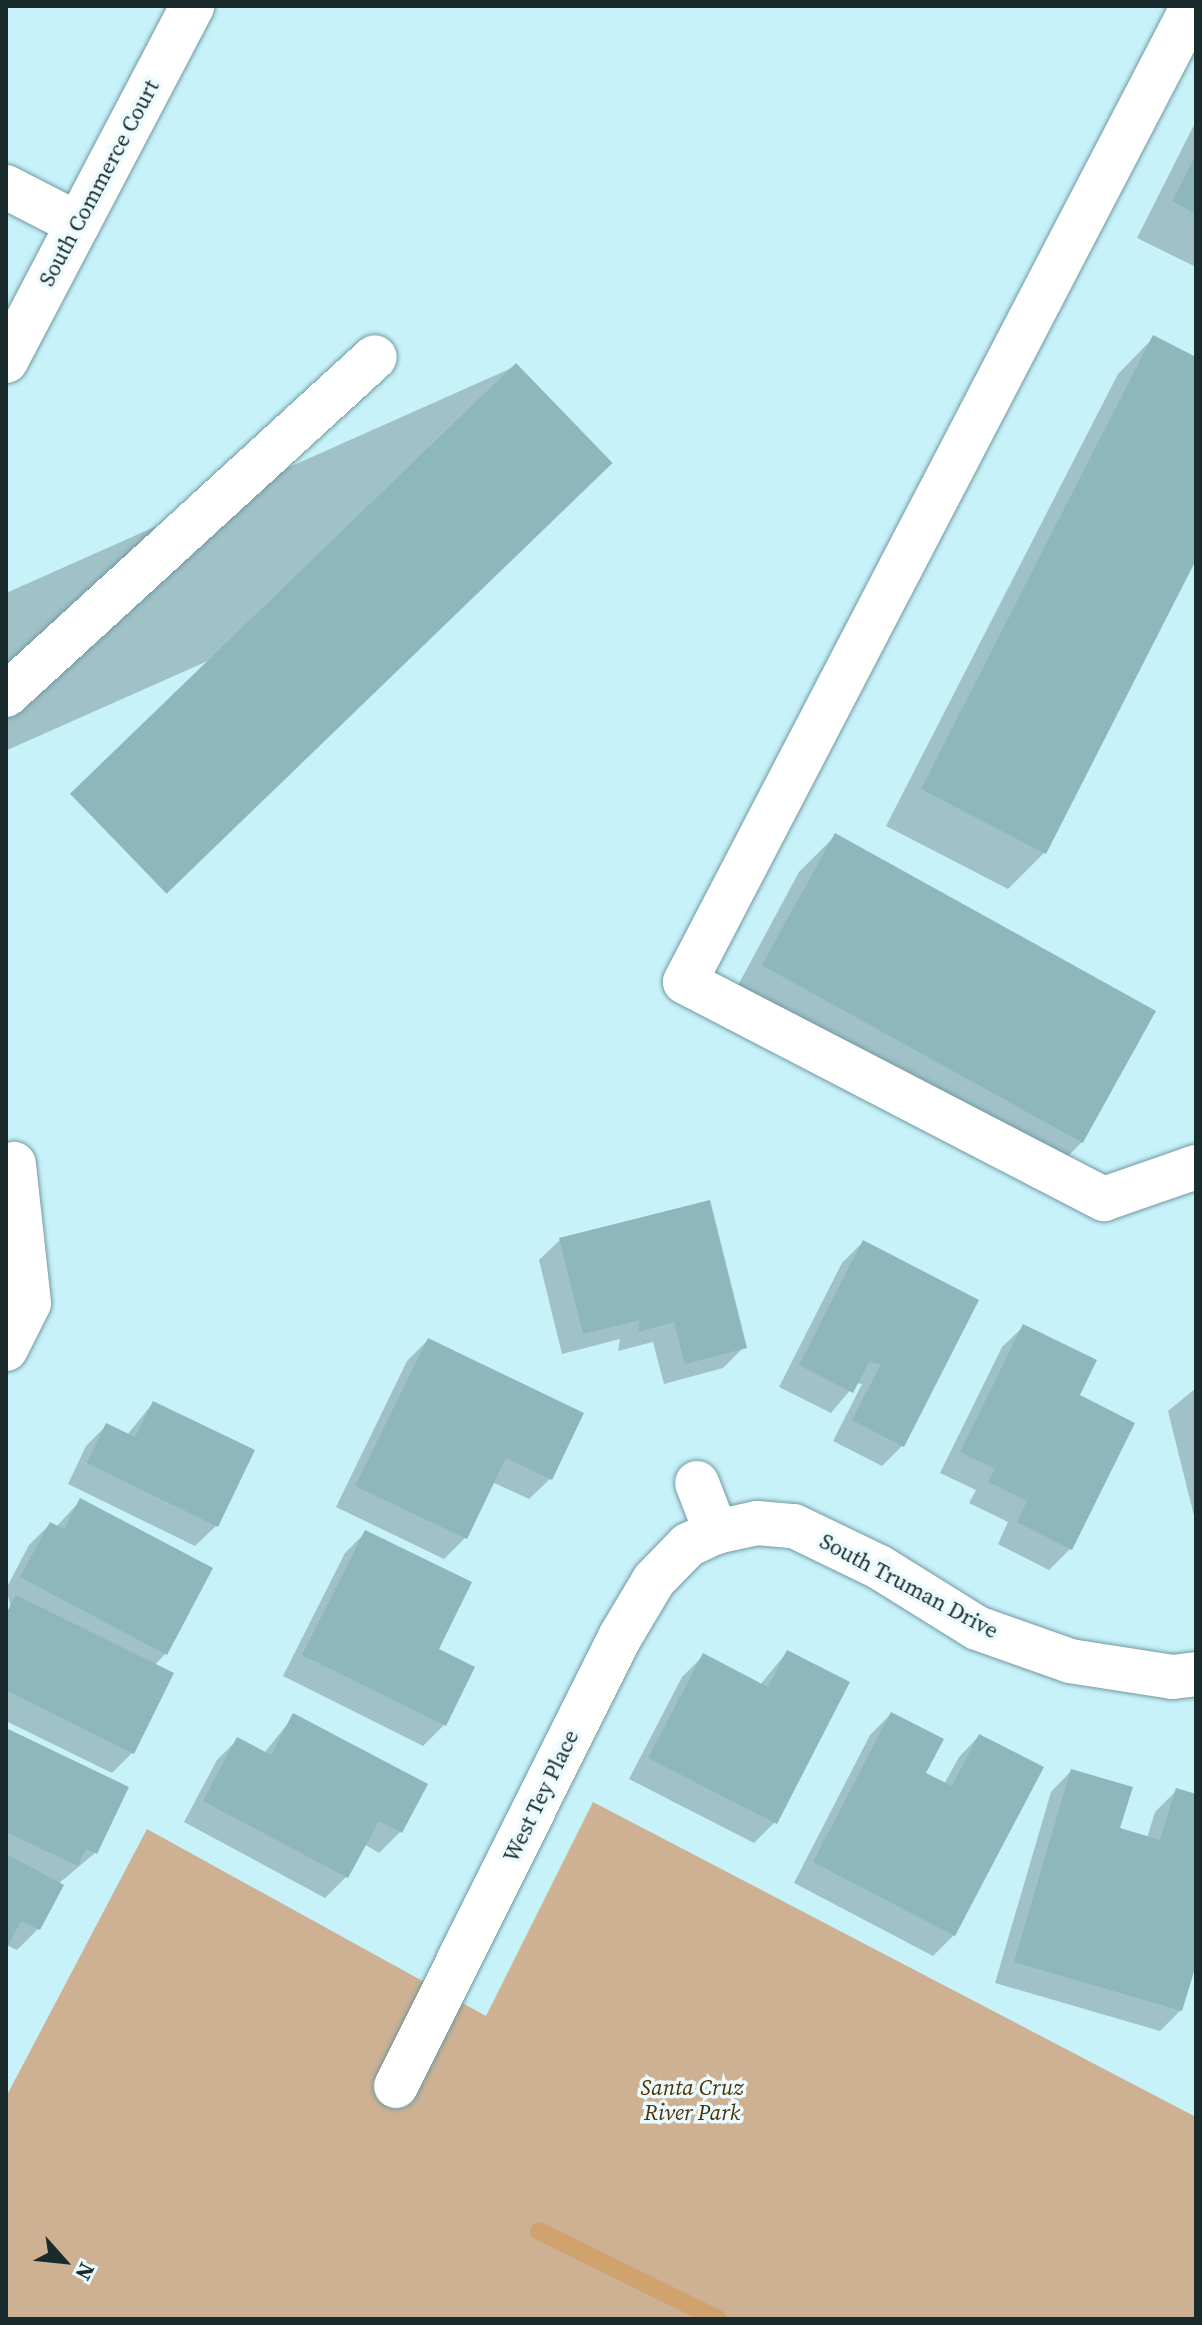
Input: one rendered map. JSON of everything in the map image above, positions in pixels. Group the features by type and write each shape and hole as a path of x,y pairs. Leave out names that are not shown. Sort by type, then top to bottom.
{"street":[{"name":"South Commerce Court","path":"6,361 192,6"},
{"path":"1193,6 685,982 1104,1199 1196,1167"},
{"path":"6,187 78,224"},
{"path":"6,695 375,357"},
{"path":"6,1349 29,1303 14,1164"},
{"path":"697,1483 716,1532"},
{"name":"South Truman Drive","path":"716,1532 757,1523 794,1526 879,1567 977,1628 1070,1661 1173,1677 1196,1674"},
{"name":"West Tey Place","path":"396,2086 620,1637 654,1580 688,1545 716,1532"}],"green space":[{"name":"Santa Cruz River Park","path":"593,1802 1196,2117 1196,2319 6,2319 6,2097 147,1829 486,2016"}],"building":[{"path":"1196,154 1196,214 1172,201"},
{"path":"1153,335 1196,357 1196,560 1046,854 921,789"},
{"path":"516,363 613,463 167,894 70,794"},
{"path":"835,833 1156,1011 1083,1143 762,965"},
{"path":"710,1200 747,1348 685,1364 674,1322 638,1332 640,1320 583,1334 559,1238"},
{"path":"863,1240 979,1300 904,1447 852,1420 881,1364 869,1362 853,1393 799,1365"},
{"path":"1023,1324 1097,1360 1080,1395 1135,1423 1072,1550 1017,1522 1027,1501 988,1482 995,1469 960,1452"},
{"path":"428,1338 584,1413 552,1480 506,1458 467,1539 355,1486"},
{"path":"153,1401 255,1450 218,1527 87,1463 106,1423 135,1437"},
{"path":"80,1498 213,1568 167,1655 20,1577 50,1522 64,1529"},
{"path":"365,1530 472,1582 439,1649 475,1667 446,1726 302,1655"},
{"path":"16,1595 174,1673 134,1754 6,1690 6,1614"},
{"path":"787,1650 850,1682 777,1824 648,1758 703,1653 768,1687"},
{"path":"891,1712 944,1739 926,1773 952,1786 979,1734 1044,1767 955,1936 813,1862"},
{"path":"293,1713 428,1784 402,1833 379,1821 348,1878 203,1801 237,1737 271,1755"},
{"path":"6,1728 129,1787 97,1854 86,1849 78,1866 6,1832"},
{"path":"1071,1769 1133,1787 1120,1828 1160,1840 1176,1788 1196,1794 1196,1965 1182,2011 1014,1962"},
{"path":"6,1854 64,1885 40,1930 21,1921 6,1949"}],"waterway":[{"path":"539,2231 718,2319"}]}
